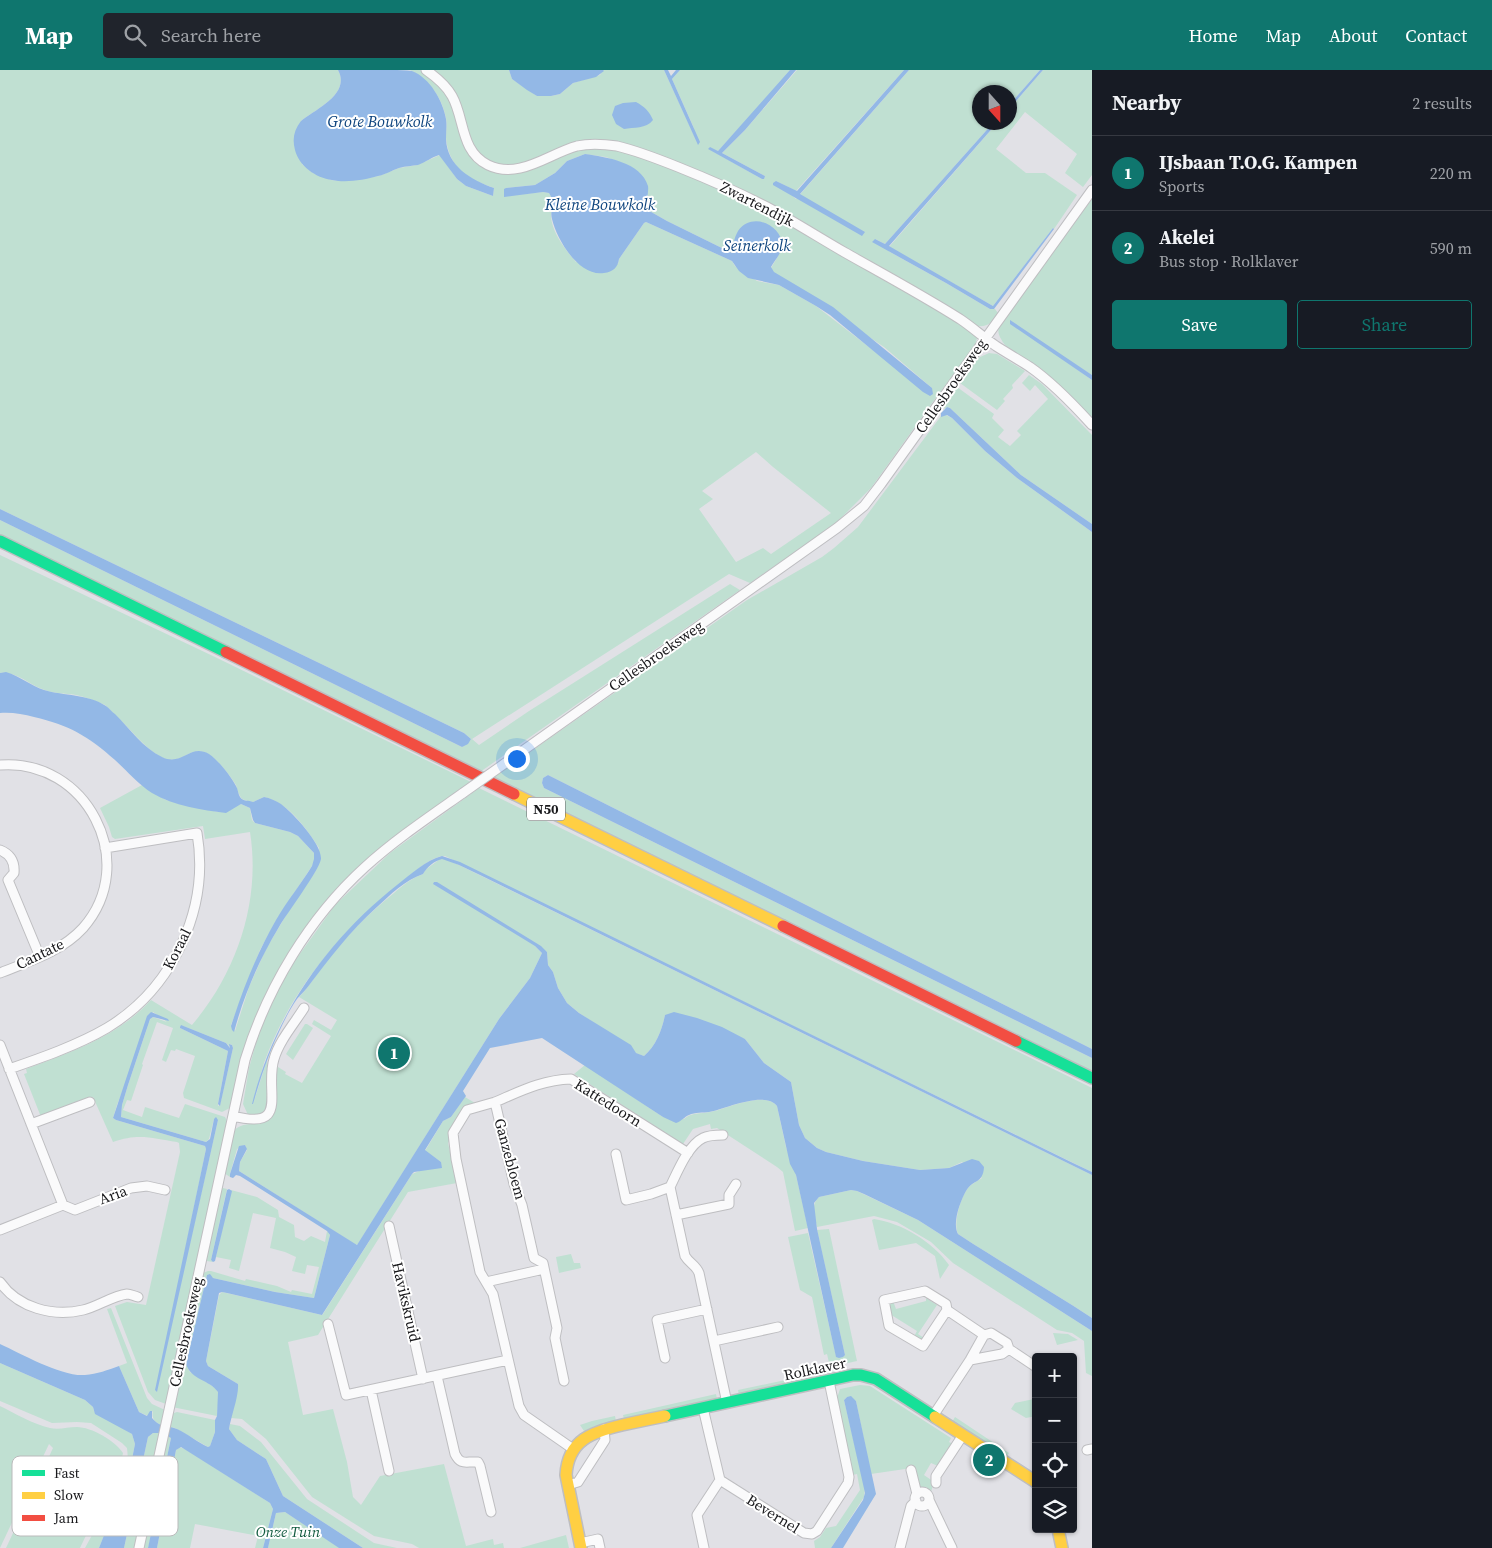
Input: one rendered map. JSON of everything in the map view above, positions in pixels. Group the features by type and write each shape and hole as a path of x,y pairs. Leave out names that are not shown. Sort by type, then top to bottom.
{"main road":[{"name":"N50","path":"0,541 1092,1078"},
{"name":"N50","path":"0,548 1092,1084"},
{"name":"Rolklaver","path":"573,1449 584,1437 604,1429 853,1375 870,1376 1032,1479"},
{"path":"573,1449 566,1468 581,1545"},
{"path":"1059,1533 1062,1548"}],"street":[{"name":"Zwartendijk","path":"426,70 442,82 449,91 455,101 470,149 480,160 488,165 499,168 519,168 587,144 613,146 640,152 691,173 767,208 939,306 1055,387 1092,425"},
{"name":"Cellesbroeksweg","path":"159,1456 245,1060 271,994 290,959 321,915 346,887 404,834 852,517 864,506 1092,190"},
{"name":"Cantate","path":"0,765 15,765 40,770 72,788 94,815 102,835 107,866 104,888 96,908 84,926 68,942 40,957 0,973"},
{"name":"Koraal","path":"9,1069 94,1035 121,1018 144,998 160,980 173,961 187,933 196,903 198,887 200,856 197,833 105,848"},
{"path":"0,850 9,855 13,860 14,873 4,882 40,957"},
{"path":"233,1116 256,1120 270,1112 273,1103 271,1082 273,1061 279,1047 304,1008"},
{"path":"0,1045 63,1205"},
{"name":"Kattedoorn","path":"495,1102 540,1083 571,1079 688,1153"},
{"path":"31,1124 90,1102"},
{"name":"Ganzebloem","path":"564,1381 555,1338 558,1328 543,1263 534,1258 495,1102 467,1110 453,1133 456,1159 479,1269 492,1294 519,1406 524,1415 573,1449"},
{"path":"723,1135 703,1138 695,1144 688,1153 670,1187 685,1256 697,1268 727,1403"},
{"path":"616,1154 626,1200 670,1187"},
{"path":"676,1215 729,1204 729,1194 736,1184"},
{"name":"Aria","path":"0,1230 63,1205 75,1210 132,1188 147,1186 165,1190"},
{"name":"Havikskruid","path":"389,1226 423,1379"},
{"path":"486,1282 544,1269"},
{"path":"0,1282 18,1300 38,1309 58,1313 84,1310 128,1294 138,1297"},
{"path":"947,1310 923,1346 889,1326 884,1300 925,1291 946,1304 947,1310 984,1335"},
{"path":"666,1358 657,1320 707,1309"},
{"path":"328,1324 346,1395 508,1360"},
{"path":"714,1341 778,1327"},
{"path":"933,1416 984,1335 991,1333 1007,1343 1009,1349 1032,1364"},
{"path":"970,1360 1002,1354 1009,1349"},
{"path":"437,1376 455,1454 458,1460 462,1462 478,1462 491,1512"},
{"name":"Bevernel","path":"720,1480 804,1534 812,1534 818,1531 849,1480 829,1381"},
{"path":"371,1390 389,1471"},
{"path":"703,1408 720,1480 697,1515 704,1548"},
{"path":"568,1485 578,1482 605,1440 604,1429"},
{"path":"936,1483 936,1476 963,1435"},
{"path":"911,1470 916,1498 919,1504 927,1504 929,1500 952,1548"},
{"path":"900,1548 910,1506 916,1498"},
{"path":"581,1545 598,1539 600,1548"}],"green space":[{"path":"0,70 338,70 341,79 336,94 323,106 301,121 302,164 313,173 331,180 341,181 379,176 399,168 417,165 440,155 457,179 466,186 493,196 494,188 466,175 452,159 446,138 446,118 438,96 429,84 410,70 420,70 443,89 453,106 467,151 473,159 491,170 550,160 579,150 593,148 613,149 647,158 722,189 775,216 907,290 974,332 977,338 975,346 871,488 834,525 750,583 729,574 472,739 479,745 529,711 730,584 740,590 480,772 0,537 0,520 462,747 471,739 464,733 0,509","holes":["585,154 606,157 630,166 648,187 646,209 667,221 732,253 778,256 771,268 773,272 884,347 932,388 878,354 816,306 779,285 757,281 735,266 732,261 646,222 619,259 618,264 576,262 556,235 551,216 553,202 549,193 504,196 506,188 535,185 555,173 567,161","756,452 831,513 771,554 763,548 736,562 699,509 713,499 702,491"]},
{"path":"431,70 509,70 512,79 537,96 551,96 560,94 573,83 600,75 603,70 664,70 698,144 693,126 672,79 680,70 792,70 718,151 709,149 762,179 765,176 722,153 745,130 797,70 904,70 796,191 776,181 796,199 909,70 1040,70 1017,96 1017,85 972,85 972,130 987,130 885,244 875,239 890,252 990,309 995,309 998,313 990,323 984,326 977,326 765,203 601,141 533,161 512,165 489,161 482,157 470,142 460,107"},
{"path":"1043,70 1092,70 1092,175 1083,187 1065,173 1077,154 1025,112 1017,122 1017,100"},
{"path":"991,130 1011,130 996,149 1026,173 1045,173 1077,195 1054,229 993,306 889,247"},
{"path":"1092,199 1092,375 1061,358 1092,380 1092,422 1056,383 1005,345 998,330 1005,316 1024,293"},
{"path":"989,353 997,354 1025,371 1012,385 1013,388 1003,399 1005,401 997,410 960,383 978,358"},
{"path":"1029,375 1042,384 1092,435 1092,524 1021,475 950,408 947,407 945,409 943,407 957,387 994,414 992,418 1004,430 998,437 1010,446 1021,435 1017,431 1048,399 1035,385 1030,391 1022,383"},
{"path":"946,415 952,418 985,451 1017,478 1092,532 1092,1049 548,775 543,778 542,783 544,788 1092,1058 1092,1071 493,778 747,600 822,557 834,548 858,527 941,416"},
{"path":"0,555 471,782 355,871 265,997 230,1108 222,1112 184,1098 183,1093 195,1056 176,1049 175,1051 171,1050 166,1062 162,1060 173,1028 157,1022 131,1101 127,1100 123,1110 142,1117 145,1107 179,1118 185,1104 225,1117 227,1121 168,1402 166,1404 155,1400 148,1392 115,1306 127,1302 146,1305 180,1152 179,1143 138,1137 113,1142 93,1097 41,1117 24,1074 27,1073 26,1069 108,1034 138,1013 151,1000 192,1025 222,982 242,934 252,884 253,858 250,832 205,839 203,826 115,839 112,837 100,808 142,785 166,800 218,812 241,804 250,808 252,820 255,823 290,832 298,836 314,853 312,866 277,919 260,950 231,1025 235,1031 249,987 266,949 294,902 315,872 319,848 289,810 264,797 253,802 242,799 236,785 227,772 208,754 196,751 174,760 168,760 155,753 143,743 105,705 72,694 46,691 17,676 0,673","holes":["153,1012 167,1022 153,1017 150,1019","148,1024 122,1105 121,1117 206,1142 209,1139 214,1119 218,1120 156,1391 206,1149 205,1146 113,1118","183,1026 226,1043 231,1048 230,1044 232,1045 233,1048 220,1105 218,1106 228,1051 180,1028"]},
{"path":"479,788 1092,1088 1092,1172 445,856 435,858 423,865 381,900 339,940 321,962 289,1010 275,1036 264,1063 253,1104 267,1060 270,1096 266,1111 255,1117 248,1115 243,1104 249,1068 261,1025 281,980 335,905 390,853"},
{"path":"440,859 445,859 459,865 1092,1175 1092,1318 958,1234 956,1224 962,1200 969,1187 982,1178 962,1162 949,1168 920,1170 863,1161 817,1148 805,1138 799,1125 791,1082 764,1063 745,1039 665,1015 660,1032 652,1047 644,1056 635,1053 567,1003 548,965 547,952 535,946 542,953 530,978 499,1019 358,1244 356,1245 239,1171 240,1162 247,1150 245,1145 237,1149 230,1177 224,1173 234,1131 243,1125 262,1122 272,1114 276,1107 276,1068 278,1067 286,1072 285,1074 302,1083 331,1036 312,1024 314,1020 331,1030 337,1020 299,997 332,954 366,918 401,887 423,874 425,870"},
{"path":"305,1024 313,1028 293,1060 286,1054"},
{"path":"585,1065 663,1117 684,1119 693,1114 710,1112 755,1100 764,1100 777,1106 808,1228 795,1231 783,1172 777,1167 717,1128 711,1129 710,1124 693,1129 683,1144 574,1074"},
{"path":"465,1097 475,1103 448,1143 457,1183 408,1192 318,1335 288,1342 303,1415 333,1409 347,1462 353,1497 361,1505 380,1476 444,1464 466,1546 493,1539 494,1545 503,1543 504,1548 419,1548 412,1544 374,1536 312,1497 266,1439 242,1419 231,1418 238,1384 208,1366 206,1361 219,1295 222,1292 323,1314 412,1174 441,1162 425,1151 443,1121 451,1117"},
{"path":"221,1189 227,1189 211,1260 213,1262 207,1261 205,1259"},
{"path":"231,1190 257,1197 278,1210 279,1217 294,1225 295,1237 304,1241 311,1236 325,1242 327,1231 330,1235 314,1298 275,1292 207,1275 186,1364 190,1372 217,1389 219,1395 217,1416 172,1407 203,1273 211,1271 245,1281 246,1279 277,1286 291,1292 292,1290 312,1294 319,1267 307,1265 305,1274 292,1271 296,1257 270,1248 276,1218 253,1213 239,1271 229,1268 231,1260 216,1257"},
{"path":"851,1190 857,1191 918,1220 1092,1331 1092,1376 1086,1373 1084,1341 1072,1333 1057,1330 953,1263 931,1242 897,1222 874,1216 817,1227 814,1215 816,1200 819,1197"},
{"path":"872,1220 906,1229 926,1241 949,1265 940,1279 935,1256 916,1243 879,1250"},
{"path":"829,1229 857,1361 830,1367 827,1354 824,1355 812,1297 800,1290 788,1237 808,1233 836,1356 845,1355 817,1230"},
{"path":"571,1254 574,1263 580,1263 581,1268 559,1273 556,1257"},
{"path":"926,1298 937,1305 918,1334 924,1338 922,1341 913,1338 917,1331 893,1316 891,1317 888,1305 893,1301 896,1309 926,1301"},
{"path":"111,1308 147,1398 152,1404 165,1410 162,1426 153,1419 153,1411 148,1416 139,1412 119,1366 127,1363 107,1309"},
{"path":"1053,1333 1068,1334 1078,1340 1057,1345"},
{"path":"0,1363 85,1400 93,1407 94,1411 132,1434 135,1444 133,1456 128,1456 127,1448 122,1443 91,1423 52,1423 0,1401"},
{"path":"823,1372 824,1376 739,1395 738,1390"},
{"path":"860,1385 870,1386 951,1438 949,1442 953,1444 938,1466 931,1463 924,1475 934,1482 931,1492 926,1487 919,1487 912,1468 871,1474 856,1401 847,1397 844,1400 865,1489 864,1497 831,1548 815,1548 814,1541 820,1537 826,1528 836,1526 860,1490 857,1474 853,1475 836,1396 840,1389"},
{"path":"716,1394 717,1399 624,1419 623,1415"},
{"path":"1032,1399 1032,1417 1026,1418 1011,1409 1015,1403"},
{"path":"0,1406 50,1428 77,1427 89,1429 120,1448 122,1456 49,1456 53,1448 49,1444 43,1456 12,1456 12,1523 0,1548"},
{"path":"177,1412 215,1420 215,1432 210,1446 208,1447 175,1428 168,1427 171,1414"},
{"path":"615,1416 616,1421 584,1431 580,1425 592,1421"},
{"path":"955,1417 1009,1453 1006,1457 952,1422"},
{"path":"230,1424 240,1426 261,1442 307,1499 374,1543 397,1548 363,1548 283,1496 266,1459 237,1440 229,1429"},
{"path":"153,1433 161,1433 156,1456 144,1456 148,1437"},
{"path":"167,1436 171,1438 167,1456 163,1456"},
{"path":"179,1447 185,1449 270,1503 273,1509 263,1548 255,1548 258,1536 195,1524 190,1548 157,1548 159,1536 178,1536 178,1456 175,1456"},
{"name":"Onze Tuin","path":"285,1512 340,1548 268,1548 276,1513"},
{"path":"12,1535 86,1536 80,1548 6,1548"},
{"path":"566,1535 569,1548 520,1548"},
{"path":"92,1536 104,1536 99,1548 85,1548"},
{"path":"127,1536 138,1536 135,1548 124,1548"},
{"path":"146,1536 151,1536 148,1548 143,1548"}],"water":[{"name":"Grote Bouwkolk","path":"338,70 397,70 412,71 419,74 435,91 442,105 446,122 447,149 451,157 462,171 477,181 494,188 493,196 466,186 457,179 439,155 418,165 402,167 381,175 355,181 326,179 314,174 304,166 295,150 295,131 301,121 323,106 336,94 341,79"},
{"path":"509,70 604,71 596,77 573,83 560,94 537,96 512,79"},
{"path":"664,70 668,70 671,76 676,70 680,70 672,79 700,142 698,145"},
{"path":"790,70 796,70 745,130 722,153 765,176 764,179 708,149 710,147 718,151"},
{"path":"904,70 909,70 800,194 865,232 862,236 773,185 776,181 797,191"},
{"path":"1040,70 1043,70 1017,100 1017,96"},
{"path":"636,102 650,114 653,120 643,126 624,129 616,124 612,115 615,106"},
{"path":"987,130 991,130 889,246 993,306 1054,229 994,309 990,309 872,242 875,239 885,244"},
{"name":"Kleine Bouwkolk","path":"585,154 612,159 631,166 644,178 648,186 646,209 732,253 738,231 744,225 751,222 759,222 773,228 778,233 782,247 771,267 774,272 833,307 932,388 933,394 930,396 923,392 830,315 816,306 779,285 748,278 739,271 732,261 646,222 614,269 610,272 595,273 586,269 570,255 559,237 552,219 553,204 549,193 543,192 504,197 504,189 535,185 555,173 567,161"},
{"path":"1010,320 1092,375 1092,380 1010,324"},
{"path":"947,407 1021,475 1092,524 1092,532 1017,478 985,451 952,418 947,415 941,417 941,413"},
{"path":"0,509 464,733 471,739 468,744 462,747 0,520"},
{"path":"6,672 44,690 84,697 99,702 115,714 143,743 162,757 169,759 181,758 196,751 209,754 217,760 237,787 241,799 253,802 264,797 279,803 292,814 312,837 320,853 319,865 265,952 247,991 234,1032 231,1026 257,958 276,920 312,866 314,853 298,836 290,832 255,823 250,808 241,804 226,813 198,809 169,801 152,793 137,782 115,760 78,732 30,716 0,713 0,673"},
{"path":"548,775 1092,1049 1092,1058 544,788 543,778"},
{"path":"442,856 460,862 1092,1172 1092,1175 480,875 442,859 436,861 423,874 398,888 367,916 297,999 287,1015 306,982 347,930 397,885 430,861"},
{"path":"437,882 541,946 547,952 548,965 567,1003 579,1013 631,1045 636,1053 644,1056 648,1052 658,1037 665,1015 674,1012 722,1027 745,1039 764,1063 791,1082 799,1125 805,1138 817,1148 863,1161 920,1170 949,1168 972,1159 979,1161 984,1167 982,1176 969,1187 961,1201 956,1218 958,1234 1092,1318 1092,1331 918,1220 864,1194 851,1190 819,1197 814,1203 817,1229 845,1355 839,1358 836,1357 796,1175 790,1164 777,1106 764,1100 754,1100 709,1112 691,1114 676,1123 663,1117 542,1038 490,1048 463,1091 466,1096 451,1117 443,1121 425,1150 441,1162 442,1168 414,1172 412,1174 322,1315 227,1293 219,1293 206,1361 208,1366 238,1384 229,1429 237,1440 266,1459 283,1496 363,1548 339,1548 285,1512 276,1513 268,1548 263,1548 273,1509 270,1503 181,1447 176,1450 175,1456 167,1456 171,1438 161,1433 153,1433 148,1437 144,1456 133,1456 135,1444 132,1434 95,1414 93,1407 85,1400 0,1363 0,1344 54,1369 76,1375 94,1374 119,1366 139,1412 147,1416 152,1411 152,1418 158,1423 177,1429 204,1445 210,1446 215,1432 218,1392 215,1388 196,1377 186,1364 207,1275 210,1274 213,1278 275,1292 314,1298 330,1235 327,1231 240,1176 230,1177 239,1146 245,1145 247,1149 240,1162 239,1171 357,1245 499,1019 530,978 542,953 535,946 433,884"},
{"path":"151,1012 169,1021 153,1017 150,1019 122,1105 121,1117 206,1142 210,1139 214,1119 216,1117 218,1120 157,1392 155,1390 206,1149 205,1146 113,1118 147,1016"},
{"path":"287,1015 264,1068 252,1104 262,1072"},
{"path":"181,1025 226,1043 230,1048 229,1044 232,1045 233,1048 220,1106 218,1104 228,1051 180,1028"},
{"path":"227,1190 232,1191 215,1261 213,1262 211,1260"},
{"path":"851,1396 856,1401 876,1494 843,1548 831,1548 863,1500 865,1493 844,1400"},
{"path":"104,1536 127,1536 124,1548 99,1548"},
{"path":"151,1536 159,1536 157,1548 148,1548"}],"traffic: fast":[{"path":"0,541 226,652"},
{"path":"1016,1041 1092,1078"},
{"path":"665,1416 853,1375 861,1375 876,1379 935,1417"}],"traffic: slow":[{"path":"514,794 783,926"},
{"path":"581,1548 566,1475 571,1453 584,1440 601,1431 665,1416"},
{"path":"935,1417 1032,1479"},
{"path":"1059,1533 1062,1548"}],"traffic: jam":[{"path":"226,652 514,794"},
{"path":"783,926 1016,1041"}],"place":[{"name":"IJsbaan T.O.G. Kampen","path":"394,1053"},
{"name":"Akelei","path":"989,1460"}],"water label":[{"name":"Seinerkolk","path":"757,245"}]}
